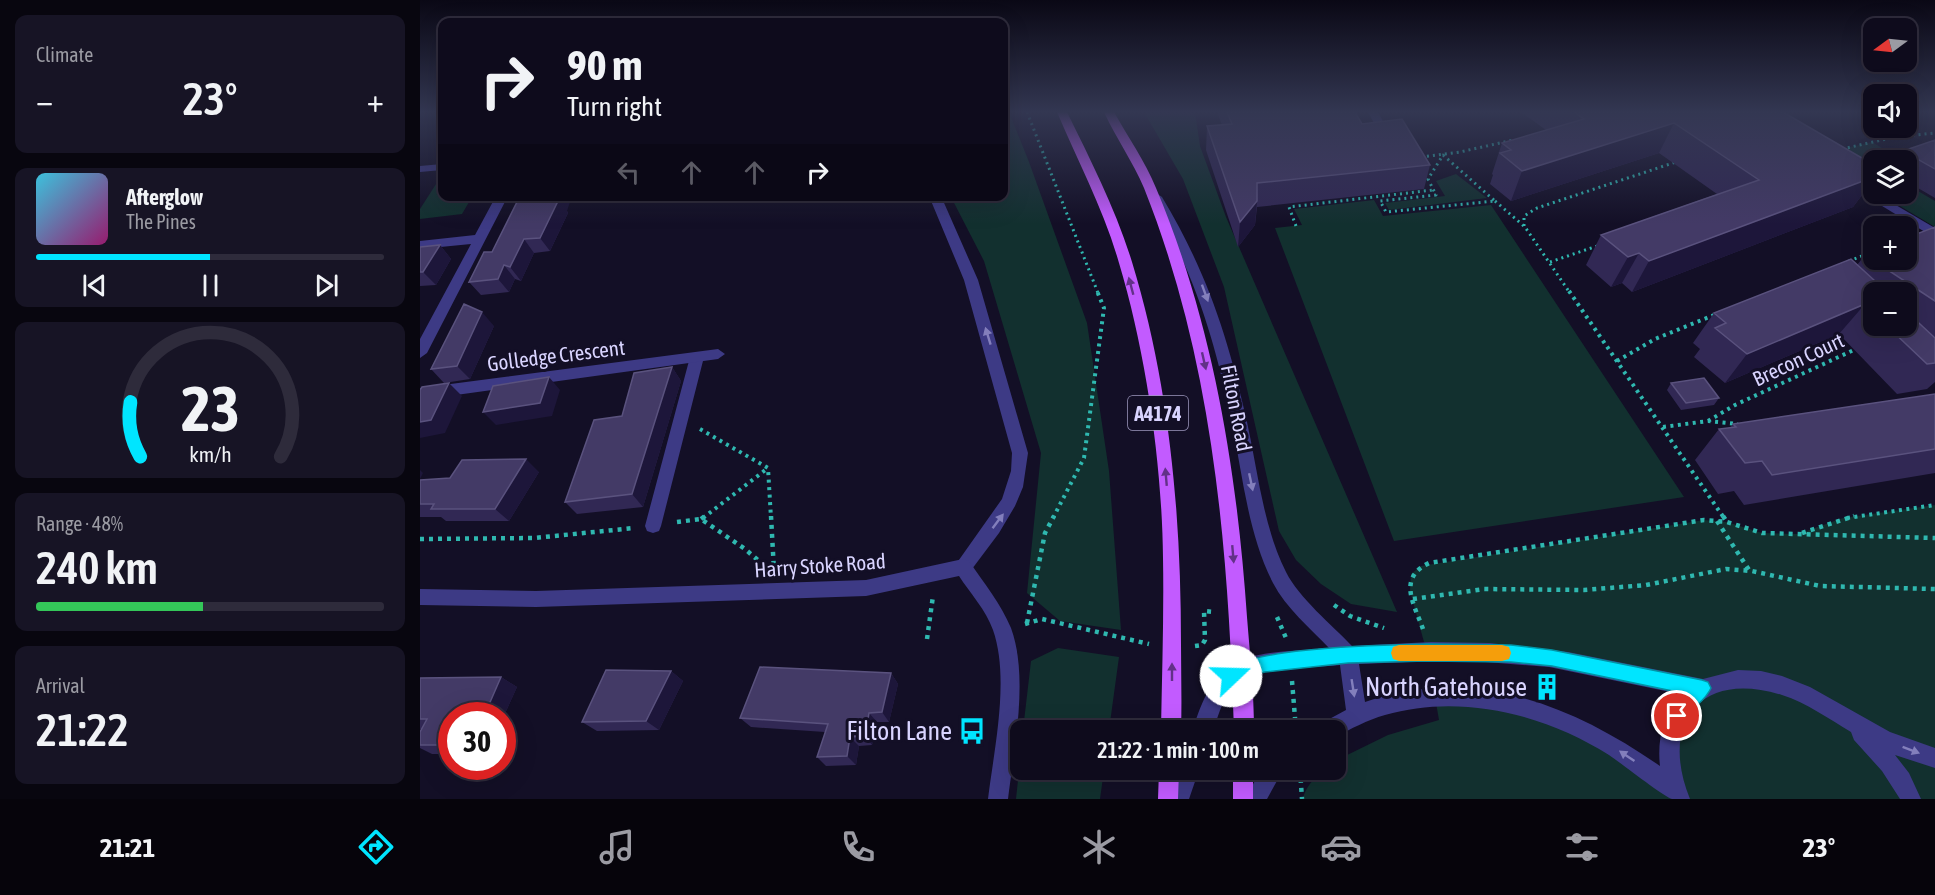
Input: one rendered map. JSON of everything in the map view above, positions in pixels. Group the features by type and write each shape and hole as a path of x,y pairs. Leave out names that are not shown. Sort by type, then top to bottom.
{"main road":[{"name":"A4174","path":"1080,149 1098,189 1128,271 1144,332 1163,448 1172,556 1171,720"},
{"name":"Filton Road","path":"1129,149 1149,185 1175,254 1211,391 1223,460 1232,535 1244,720"},
{"path":"1168,799 1169,780"},
{"path":"1243,780 1243,799"}],"street":[{"path":"420,169 438,167"},
{"path":"1863,174 1844,178 1863,190"},
{"path":"1149,185 1180,237 1211,309 1262,532 1271,560 1292,596 1348,655 1357,715"},
{"path":"420,353 499,201"},
{"path":"937,201 971,280 1020,453 1020,470 1010,504 963,567 1002,630 1006,649 1007,703 998,799"},
{"path":"1886,204 1935,234"},
{"path":"420,245 480,239"},
{"name":"Golledge Crescent","path":"420,393 718,354"},
{"path":"653,526 698,357"},
{"name":"Harry Stoke Road","path":"420,597 536,599 834,589 883,585 963,567"},
{"path":"1207,720 1223,685 1242,669 1348,655 1427,652 1511,653 1552,658 1702,688"},
{"path":"1677,794 1668,756 1671,727 1683,704 1702,688 1733,679 1770,681 1810,696 1850,722 1887,741 1935,758"},
{"path":"1346,721 1357,715 1397,703 1435,698 1471,697 1515,705 1563,720 1595,735 1677,794"},
{"path":"1850,722 1881,753 1905,786 1911,799"},
{"path":"1179,799 1186,780"},
{"path":"1256,799 1266,780"}],"path":[{"path":"1027,623 1045,533 1084,458 1104,308 1042,149"},
{"path":"1413,158 1470,149"},
{"path":"1443,155 1428,179 1436,195 1380,201 1386,212 1496,201"},
{"path":"1443,155 1525,227 1727,522"},
{"path":"1525,227 1524,216 1537,208 1679,161"},
{"path":"1296,226 1289,207 1433,190"},
{"path":"1550,262 1608,242"},
{"path":"1841,264 1863,255"},
{"path":"1617,361 1655,339 1720,313"},
{"name":"Brecon Court","path":"1708,421 1735,405 1861,347"},
{"path":"681,418 768,468"},
{"path":"1663,427 1708,421 1748,425"},
{"path":"701,519 745,549 774,574 768,468"},
{"path":"420,539 534,538 701,519 768,468"},
{"path":"1798,534 1843,518 1935,505"},
{"path":"1416,631 1423,631 1409,585 1411,574 1429,563 1704,520 1727,522 1762,533 1935,538"},
{"path":"1716,520 1749,570"},
{"path":"1413,599 1484,589 1607,588 1663,583 1726,569 1749,570 1820,586 1935,589"},
{"path":"927,639 936,574"},
{"path":"1331,603 1365,622 1395,630"},
{"path":"1273,608 1288,644 1295,720"},
{"path":"1002,630 1042,619 1148,644"},
{"path":"1301,780 1302,799"}],"green space":[{"path":"1008,149 1024,149 1087,323 1109,471 1121,630 1060,621 1027,593 1041,453 984,261 953,201 1008,201"},
{"path":"1166,149 1201,149 1226,217 1397,612 1351,604 1321,584 1296,560 1279,531 1224,287 1183,179"},
{"path":"1841,149 1885,150 1863,150 1863,163 1816,155"},
{"path":"1456,174 1487,198 1389,210 1385,203 1445,196 1436,181"},
{"path":"438,181 438,201 470,201 462,214 420,219 420,209"},
{"path":"1917,191 1935,201 1935,227 1897,204 1917,204"},
{"path":"1374,200 1383,216 1491,205 1684,497 1394,541 1275,228 1302,225 1294,209"},
{"path":"1935,505 1935,799 1303,799 1308,786 1313,780 1346,780 1346,756 1388,735 1439,720 1435,697 1536,710 1674,788 1668,756 1701,689 1597,667 1427,653 1410,591 1411,574 1421,566 1704,520 1727,522 1762,533 1798,534 1843,518"},
{"path":"1058,648 1119,657 1110,720 1024,720 1031,661"},
{"path":"1018,780 1103,780 1100,799 1016,799"}],"building":[{"path":"1215,149 1420,149 1430,165 1257,183 1257,201 1240,222"},
{"path":"1510,149 1591,149 1522,171 1500,153"},
{"path":"1713,149 1847,149 1863,159 1863,181 1649,261 1639,253 1628,257 1601,235 1759,180"},
{"path":"1935,149 1935,169 1917,159 1917,150 1906,150"},
{"path":"518,201 558,201 540,238 524,239 510,267 504,265 498,279 469,282 484,252 492,252"},
{"path":"1935,227 1935,301 1917,289 1917,282 1906,282 1888,270 1917,270 1917,234"},
{"path":"440,245 423,272 420,272 420,247"},
{"path":"1851,259 1876,282 1863,282 1863,305 1747,354 1715,328 1726,323 1714,313"},
{"path":"464,304 482,312 457,366 431,369"},
{"path":"1917,321 1935,338 1935,363 1927,364 1898,336 1917,336"},
{"path":"672,367 632,494 565,502 594,420 622,416 634,373"},
{"path":"549,377 540,403 483,412 493,386"},
{"path":"1704,378 1719,398 1686,403 1671,383"},
{"path":"449,383 431,420 420,422 420,390 422,387"},
{"path":"1935,394 1935,449 1772,475 1762,461 1745,463 1719,429 1736,427 1733,424"},
{"path":"526,459 495,509 431,509 434,504 420,504 420,480 450,478 462,460"},
{"path":"760,667 891,673 882,712 869,713 865,736 850,737 847,756 817,757 828,724 740,718"},
{"path":"606,670 671,671 646,721 582,722"},
{"path":"501,677 490,702 438,702 438,745 420,745 420,732 427,719 420,719 420,678"}],"slow traffic":[{"path":"1399,653 1502,653"}],"place":[{"name":"North Gatehouse","path":"1547,687"},
{"name":"Filton Lane","path":"972,731"}],"route":[{"path":"1231,676 1242,669 1265,664 1348,655 1427,652 1511,653 1552,658 1702,688 1683,704 1677,716"}]}
